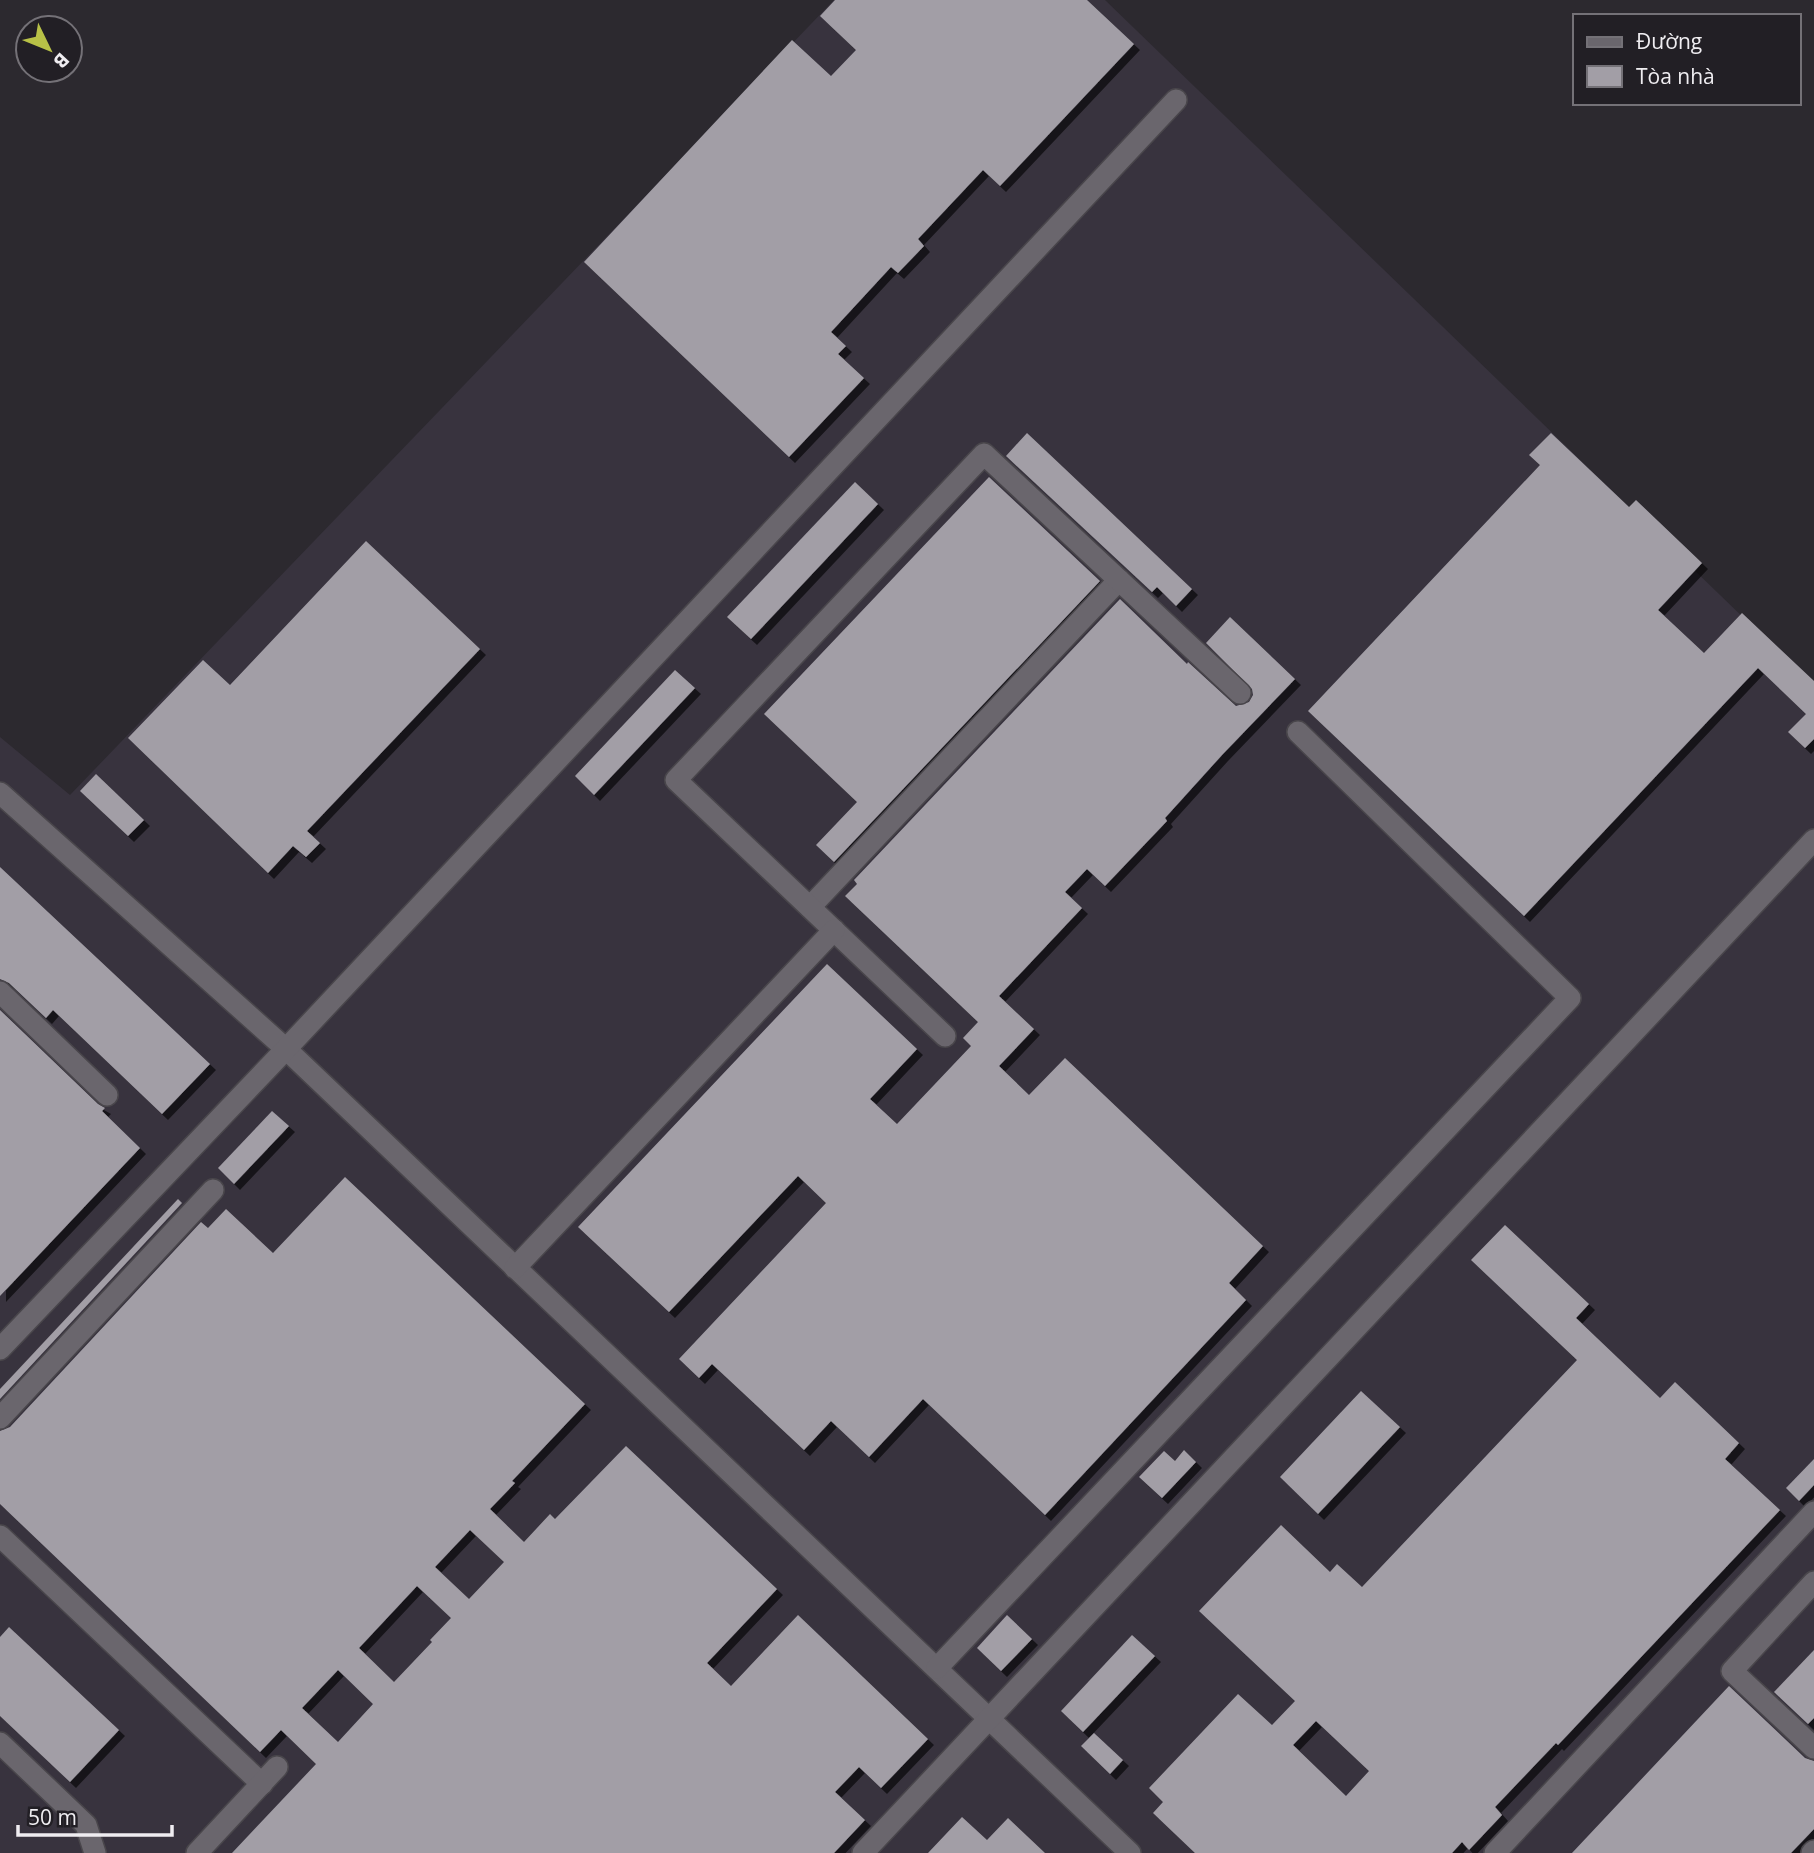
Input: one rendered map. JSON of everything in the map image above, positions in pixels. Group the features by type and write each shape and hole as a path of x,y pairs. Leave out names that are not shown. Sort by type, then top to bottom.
{"lane":[{"path":"0,1349 286,1049 1176,100"},
{"path":"945,1036 676,780 984,454 1240,693"},
{"path":"810,907 1119,580"},
{"path":"937,1668 1570,998 1298,732"},
{"path":"0,793 286,1049 1130,1853"},
{"path":"863,1853 1814,840"},
{"path":"516,1268 834,930"},
{"path":"0,992 107,1095"},
{"path":"0,1418 213,1190"},
{"path":"1495,1853 1814,1512"},
{"path":"0,1536 262,1784"},
{"path":"1814,1582 1732,1671 1814,1748"},
{"path":"0,1743 86,1825 95,1853"},
{"path":"197,1853 277,1768"}],"shaded area":[{"path":"834,0 1105,0 1814,686 1814,1853 0,1853 0,737 70,795"}],"building":[{"path":"835,0 1087,0 1134,44 1000,186 983,170 918,239 924,246 898,273 891,267 831,332 846,346 838,354 864,378 789,457 584,262 792,40 831,76 856,50 820,16"},
{"path":"1027,433 1192,589 1176,606 1157,587 1152,592 1006,456"},
{"path":"1551,433 1629,507 1636,500 1702,563 1658,610 1704,653 1742,613 1814,681 1814,739 1805,748 1788,732 1806,714 1758,668 1524,916 1308,711 1540,465 1529,455"},
{"path":"989,477 1100,581 834,862 816,845 857,802 764,714"},
{"path":"855,482 878,504 751,639 727,617"},
{"path":"366,541 480,649 307,831 320,843 306,857 293,846 268,873 128,738 203,660 230,685"},
{"path":"1120,599 1187,664 1188,662 1236,706 1249,702 1253,695 1252,689 1206,643 1230,617 1295,679 1222,755 1165,818 1167,821 1105,886 1087,869 1065,892 1082,908 999,996 1034,1029 999,1066 1029,1095 1065,1058 1263,1246 1229,1283 1246,1300 1045,1515 923,1399 869,1457 831,1421 804,1450 712,1364 699,1378 679,1359 826,1203 798,1176 669,1312 578,1227 827,964 917,1049 870,1099 897,1124 971,1046 963,1038 978,1022 845,896 857,884 854,880"},
{"path":"675,670 695,688 594,795 575,776"},
{"path":"96,774 144,820 128,836 80,791"},
{"path":"0,867 210,1064 162,1114 53,1010 46,1018 9,983 0,979"},
{"path":"0,1010 105,1108 102,1111 140,1148 0,1296"},
{"path":"272,1111 289,1126 234,1184 218,1168"},
{"path":"345,1177 585,1404 512,1481 515,1483 490,1509 524,1542 550,1514 555,1519 626,1446 777,1589 707,1663 731,1686 798,1615 928,1739 881,1788 859,1767 835,1792 865,1820 834,1853 232,1853 316,1764 281,1730 260,1752 0,1504 0,1431 10,1427 201,1222 208,1228 226,1209 273,1253","holes":["470,1530 504,1562 469,1599 435,1567","417,1586 451,1618 394,1682 359,1648","338,1670 373,1704 338,1742 302,1708"]},
{"path":"178,1199 182,1203 0,1399 0,1389"},
{"path":"1505,1225 1589,1304 1576,1318 1660,1398 1675,1382 1739,1443 1725,1459 1780,1510 1558,1745 1556,1743 1495,1807 1502,1815 1469,1850 1462,1842 1452,1853 1195,1853 1153,1813 1163,1802 1149,1788 1238,1694 1272,1725 1295,1701 1199,1611 1281,1525 1330,1572 1337,1564 1362,1587 1577,1360 1471,1260","holes":["1316,1721 1369,1771 1346,1796 1293,1745"]},
{"path":"1361,1391 1400,1427 1318,1514 1280,1477"},
{"path":"1184,1450 1196,1462 1162,1498 1139,1477 1164,1451 1175,1461"},
{"path":"1814,1459 1814,1485 1799,1501 1786,1488"},
{"path":"1007,1615 1032,1639 1001,1671 977,1648"},
{"path":"9,1627 119,1730 70,1782 0,1716 0,1637"},
{"path":"1132,1635 1155,1656 1083,1732 1061,1711"},
{"path":"1814,1650 1814,1718 1808,1724 1774,1692"},
{"path":"1729,1686 1805,1758 1814,1761 1814,1829 1791,1853 1572,1853"},
{"path":"1094,1733 1123,1760 1110,1774 1081,1746"},
{"path":"962,1817 987,1840 1008,1818 1045,1853 928,1853"}]}
